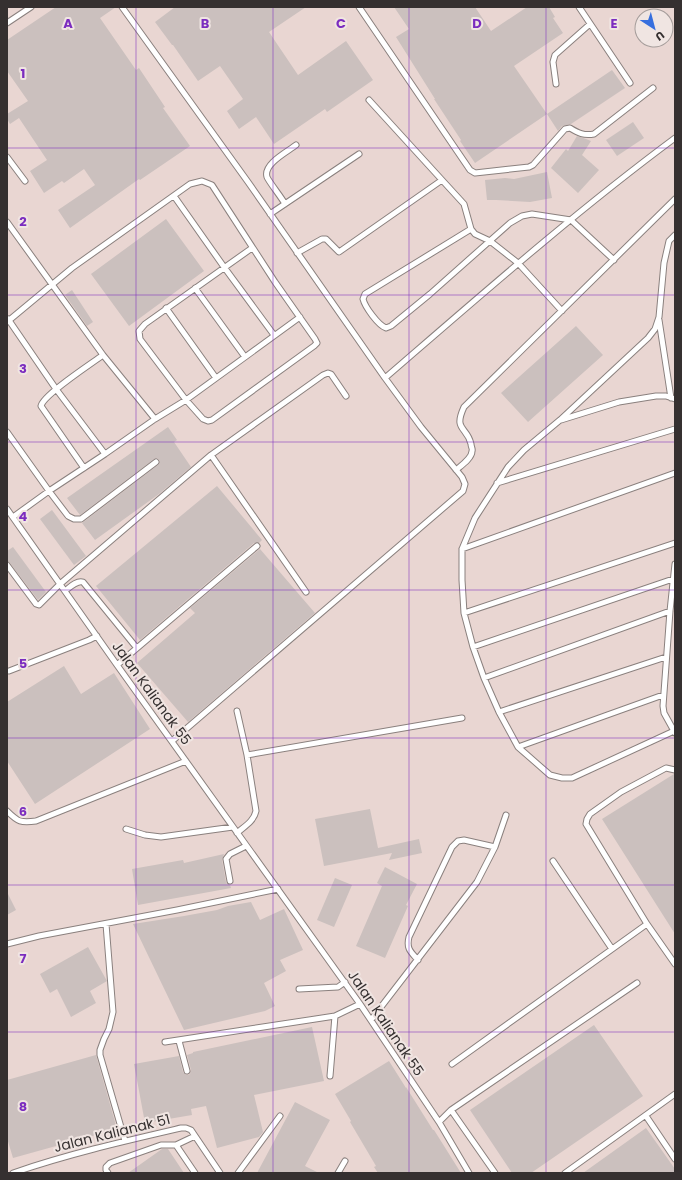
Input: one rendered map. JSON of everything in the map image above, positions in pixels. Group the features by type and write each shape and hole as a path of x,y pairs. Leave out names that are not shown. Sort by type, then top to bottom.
{"lane":[{"path":"7,23 31,7"},
{"path":"122,7 385,378 421,428 462,477 465,484 463,491 172,741"},
{"path":"359,7 470,170 475,173 533,165 565,129 570,128 583,135 594,134 652,88"},
{"path":"578,7 630,83"},
{"path":"556,84 554,62 555,55 590,24"},
{"path":"369,100 464,204 471,229 475,234 490,241 518,263 562,310"},
{"path":"385,378 518,263 636,167 675,138"},
{"path":"285,204 267,177 267,170 270,164 296,145"},
{"path":"270,214 359,154"},
{"path":"7,157 25,181"},
{"path":"297,253 322,239 326,239 339,252 442,180"},
{"path":"105,454 56,389 8,320 72,268 190,184 202,181 212,186 252,248 317,343 212,420 208,421 204,419 186,400 140,339 139,330 166,308 252,248"},
{"path":"174,196 274,336"},
{"path":"456,470 469,458 472,451 470,440 460,426 460,415 464,407 675,199"},
{"path":"471,229 365,294 363,299 364,304 382,326 386,328 391,326 510,224 522,216 532,214 571,220 614,260"},
{"path":"7,222 103,355 155,419"},
{"path":"675,235 669,242 664,263 658,317 655,329 648,338 560,420 524,450 508,467 475,518 462,549 464,613 473,647 484,678 499,712 518,747 550,775 562,778 572,778 675,732 664,713 663,706 675,564"},
{"path":"195,288 245,357"},
{"path":"166,308 216,378"},
{"path":"9,513 49,491 155,419 186,400 300,317"},
{"path":"560,420 620,402 656,396 673,398 658,317"},
{"path":"84,468 41,406 42,402 56,389 103,355"},
{"path":"7,565 38,605 60,584 211,455 323,374 331,374 346,396"},
{"path":"497,483 675,429"},
{"path":"7,432 68,516 74,519 81,519 156,462"},
{"path":"211,455 306,592"},
{"path":"462,549 675,473"},
{"name":"Jalan Kalianak 55","path":"9,513 246,846 345,982 439,1122 469,1173"},
{"path":"464,613 675,544"},
{"path":"117,665 136,647 257,546"},
{"path":"473,647 673,579"},
{"path":"65,591 80,581 83,582 136,647"},
{"path":"484,678 670,611"},
{"path":"8,671 97,636"},
{"path":"499,712 666,657"},
{"path":"518,747 664,695"},
{"path":"237,711 256,811 251,822 237,833"},
{"path":"246,755 462,718"},
{"path":"7,811 22,822 36,821 186,762"},
{"path":"675,770 666,768 621,792 590,814 586,824 647,924 675,964"},
{"path":"371,1020 477,882 495,847 506,815"},
{"path":"126,829 146,835 161,836 233,827"},
{"path":"418,960 409,948 409,937 452,847 458,841 464,840 495,847"},
{"path":"230,881 226,859 230,854 246,846"},
{"path":"553,861 612,949"},
{"path":"7,944 39,936 278,889"},
{"path":"106,924 113,1012 109,1030 100,1050 100,1055 126,1141"},
{"path":"452,1064 647,924"},
{"path":"299,989 338,987 345,982"},
{"path":"439,1122 452,1110 637,983"},
{"path":"165,1042 335,1016 360,1004"},
{"path":"330,1076 335,1016"},
{"path":"179,1041 187,1071"},
{"path":"565,1173 675,1094"},
{"path":"452,1110 495,1173"},
{"path":"238,1173 280,1116"},
{"path":"646,1116 675,1159"},
{"name":"Jalan Kalianak 51","path":"13,1173 35,1165 181,1128 191,1130 195,1136"},
{"path":"108,1173 106,1166 110,1162 161,1145 176,1145 195,1136 220,1173"},
{"path":"176,1145 195,1173"},
{"path":"338,1173 344,1161"}],"shaded area":[{"path":"7,7 675,7 675,1173 7,1173"}],"building":[{"path":"56,7 116,7 100,18 136,70 139,68 165,107 163,108 190,146 140,180 139,179 70,228 58,210 95,185 84,169 64,183 62,181 44,193 30,171 47,160 19,118 10,124 7,119 7,114 28,101 7,71 7,40"},
{"path":"175,7 306,7 269,32 298,75 346,41 373,80 327,112 325,109 274,144 256,117 239,129 227,111 243,99 220,66 198,81 155,22"},
{"path":"394,7 475,7 491,31 527,7 549,7 555,17 553,18 563,33 514,66 547,114 475,163 396,37 409,29"},
{"path":"612,70 625,88 571,124 562,126 558,131 547,114"},
{"path":"633,122 644,138 617,156 606,140"},
{"path":"577,136 591,141 582,155 599,170 578,193 551,168 566,149 568,151"},
{"path":"547,172 552,198 530,202 487,200 485,180 505,178 514,179"},
{"path":"166,219 204,271 129,326 91,274"},
{"path":"72,290 93,322 87,326 65,295"},
{"path":"576,326 603,355 528,422 501,393"},
{"path":"168,427 177,440 174,442 191,467 159,494 95,540 82,523 158,465 160,463 159,460 157,458 154,459 80,515 67,498"},
{"path":"217,486 262,540 259,543 254,543 140,640 96,586"},
{"path":"52,510 86,556 74,565 40,519"},
{"path":"13,547 46,592 38,600 7,561 7,551"},
{"path":"260,549 315,613 188,722 137,663 195,613 190,608"},
{"path":"64,666 81,694 114,673 150,729 35,804 7,761 7,702"},
{"path":"675,774 675,934 602,819"},
{"path":"370,809 378,848 419,839 422,853 389,860 392,853 324,866 315,819"},
{"path":"224,854 222,860 226,882 231,888 138,905 132,869 183,860 184,863"},
{"path":"385,867 417,884 406,905 408,906 385,958 356,946 382,886 377,883"},
{"path":"335,878 352,885 334,927 317,920"},
{"path":"7,892 16,910 7,915"},
{"path":"251,902 260,920 284,909 303,950 280,960 286,971 264,983 275,1006 265,1011 184,1030 133,924 217,910 228,906"},
{"path":"88,947 107,981 90,991 96,1003 71,1017 57,989 50,993 40,974"},
{"path":"594,1025 643,1096 531,1173 512,1173 470,1110"},
{"path":"312,1027 324,1081 254,1095 263,1132 259,1137 217,1148 206,1106 191,1109 192,1115 145,1123 134,1064 179,1056 183,1072 188,1075 190,1074 191,1070 187,1055 193,1052"},
{"path":"96,1055 117,1129 13,1158 7,1138 7,1080"},
{"path":"389,1061 461,1173 378,1173 374,1167 376,1166 335,1094"},
{"path":"295,1102 330,1120 305,1166 319,1173 257,1173"},
{"path":"646,1128 675,1169 675,1173 583,1173"},
{"path":"162,1149 168,1149 184,1173 128,1173"}]}
